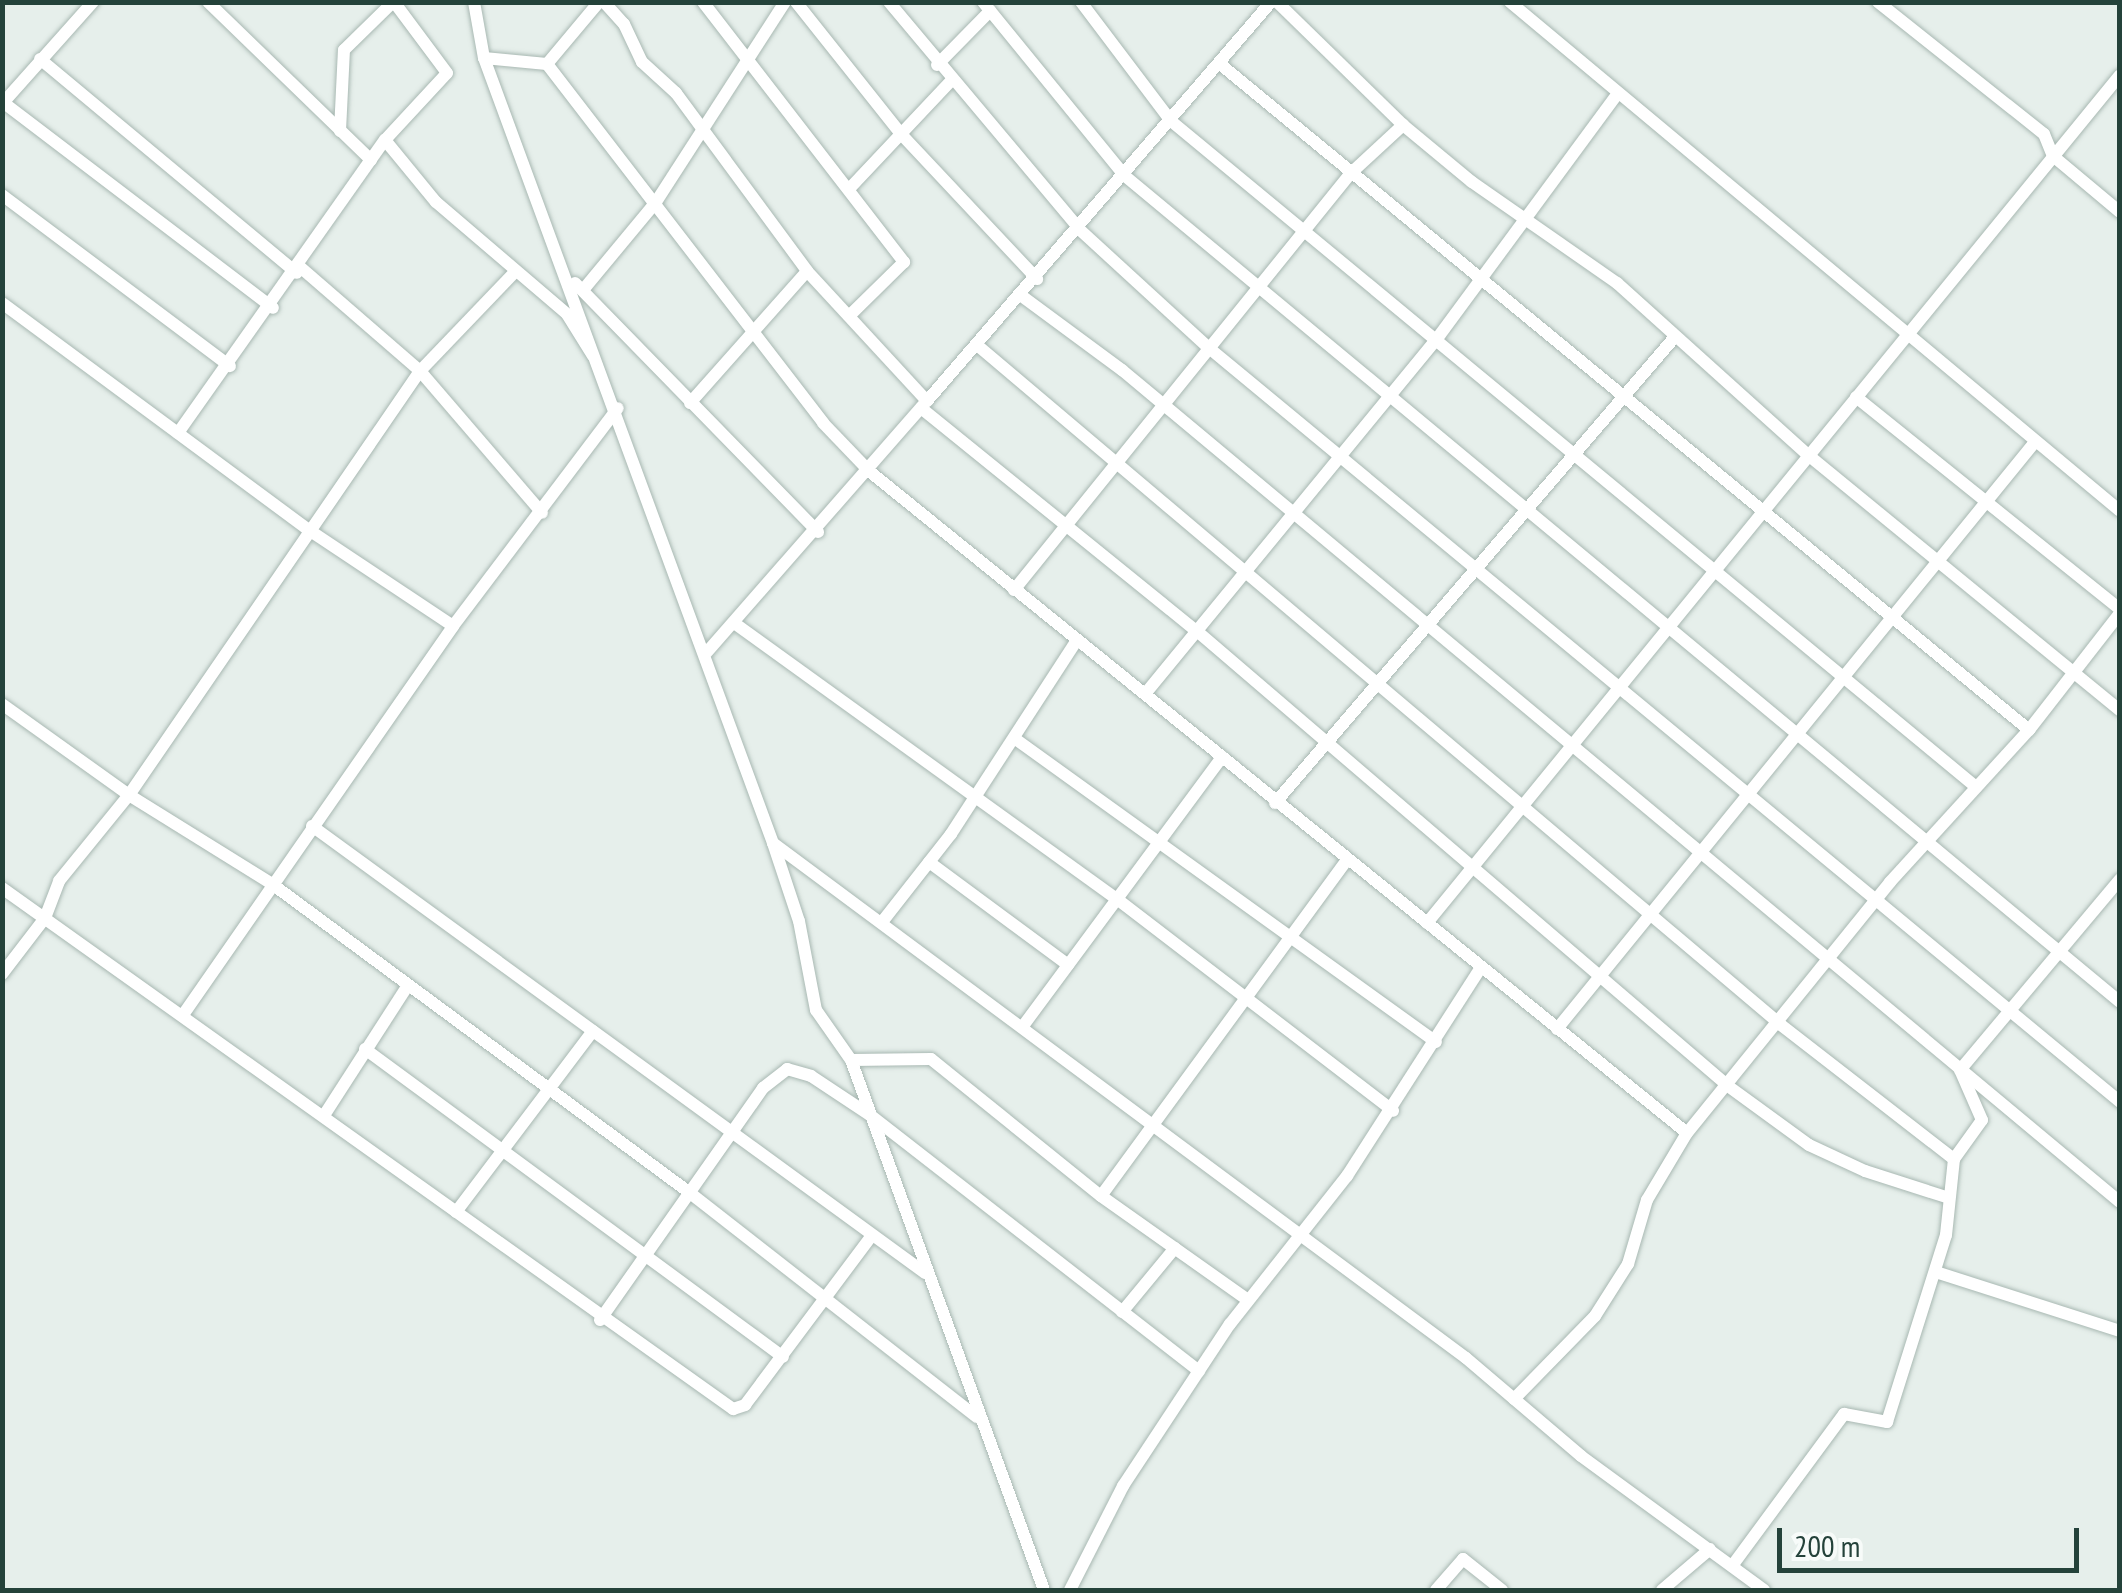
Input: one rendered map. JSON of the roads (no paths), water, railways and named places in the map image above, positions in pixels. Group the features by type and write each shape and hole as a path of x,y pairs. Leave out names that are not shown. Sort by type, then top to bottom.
{"street":[{"path":"93,2 3,104 273,308"},
{"path":"208,2 372,160"},
{"path":"474,2 484,58 609,383 773,843 799,921 816,1010 852,1060 1044,1590"},
{"path":"547,64 602,2 624,24 642,62 676,92 806,271 850,314 924,404 1066,528 1328,741 1728,1086 1809,1144 1864,1171 1950,1198"},
{"path":"703,2 904,262 850,314"},
{"path":"583,290 656,202 785,2"},
{"path":"796,2 901,134 1038,279"},
{"path":"889,2 950,82 1080,230 1210,348 1618,690 2120,1102"},
{"path":"1081,2 1171,121 1976,787"},
{"path":"708,652 818,532 924,404 1023,298 1274,2 1402,125 1618,283 1674,338 1808,455 2120,710"},
{"path":"1510,2 1904,338 2120,511"},
{"path":"1878,2 2044,134 2054,156 2120,212"},
{"path":"178,433 273,308 385,140 447,74 394,3 344,50 340,131"},
{"path":"937,65 987,7 1125,176 1670,626 2056,954 2120,1002"},
{"path":"484,58 547,64 754,334 869,471 1687,1134"},
{"path":"40,59 420,371 542,514"},
{"path":"1220,64 2029,730"},
{"path":"1427,923 2120,75"},
{"path":"850,188 950,82"},
{"path":"1145,694 1482,282 1616,96"},
{"path":"1014,590 1261,290 1351,173 1402,125"},
{"path":"385,140 436,202 513,274 567,314 609,383"},
{"path":"2,195 230,366"},
{"path":"690,403 806,271"},
{"path":"2,974 45,918 58,881 129,795 420,371 513,274"},
{"path":"571,280 818,532"},
{"path":"1023,298 1166,406 2120,1202"},
{"path":"2,304 312,532 452,626"},
{"path":"1274,803 1427,626 1472,567 1674,338"},
{"path":"977,345 1116,467 1780,1025 1954,1159"},
{"path":"1514,1399 1595,1316 1628,1264 1647,1200 1687,1134 1780,1025 1874,900 2029,730 2120,611 1856,397"},
{"path":"185,1012 452,626 542,514 618,408"},
{"path":"1557,1028 1648,913 1847,680 1892,618 1989,504 2034,444"},
{"path":"734,623 973,800 1117,899 1392,1111"},
{"path":"882,922 973,800 1077,640"},
{"path":"2,704 129,795 272,884 548,1092 690,1193 979,1418"},
{"path":"1014,738 1162,839 1288,942 1436,1042"},
{"path":"1024,1026 1222,757"},
{"path":"312,826 927,1274"},
{"path":"773,843 1024,1026 1764,1590"},
{"path":"1100,1196 1347,860"},
{"path":"929,862 1068,965"},
{"path":"1960,1070 2120,879"},
{"path":"2,888 185,1012 600,1320 733,1409 745,1406 827,1302 872,1235"},
{"path":"1070,1590 1123,1486 1198,1371 1392,1111 1481,967"},
{"path":"326,1114 407,987"},
{"path":"456,1212 593,1031"},
{"path":"365,1049 782,1357"},
{"path":"852,1060 932,1059 1100,1196 1248,1300"},
{"path":"600,1320 763,1088 787,1069 811,1076 870,1115 1198,1371"},
{"path":"1732,1566 1844,1414 1886,1422 1936,1272 1954,1159 1982,1120 1960,1070"},
{"path":"1122,1312 1175,1248"},
{"path":"1936,1272 2120,1330"},
{"path":"1662,1590 1710,1549"},
{"path":"1436,1590 1463,1560 1502,1590"}]}
